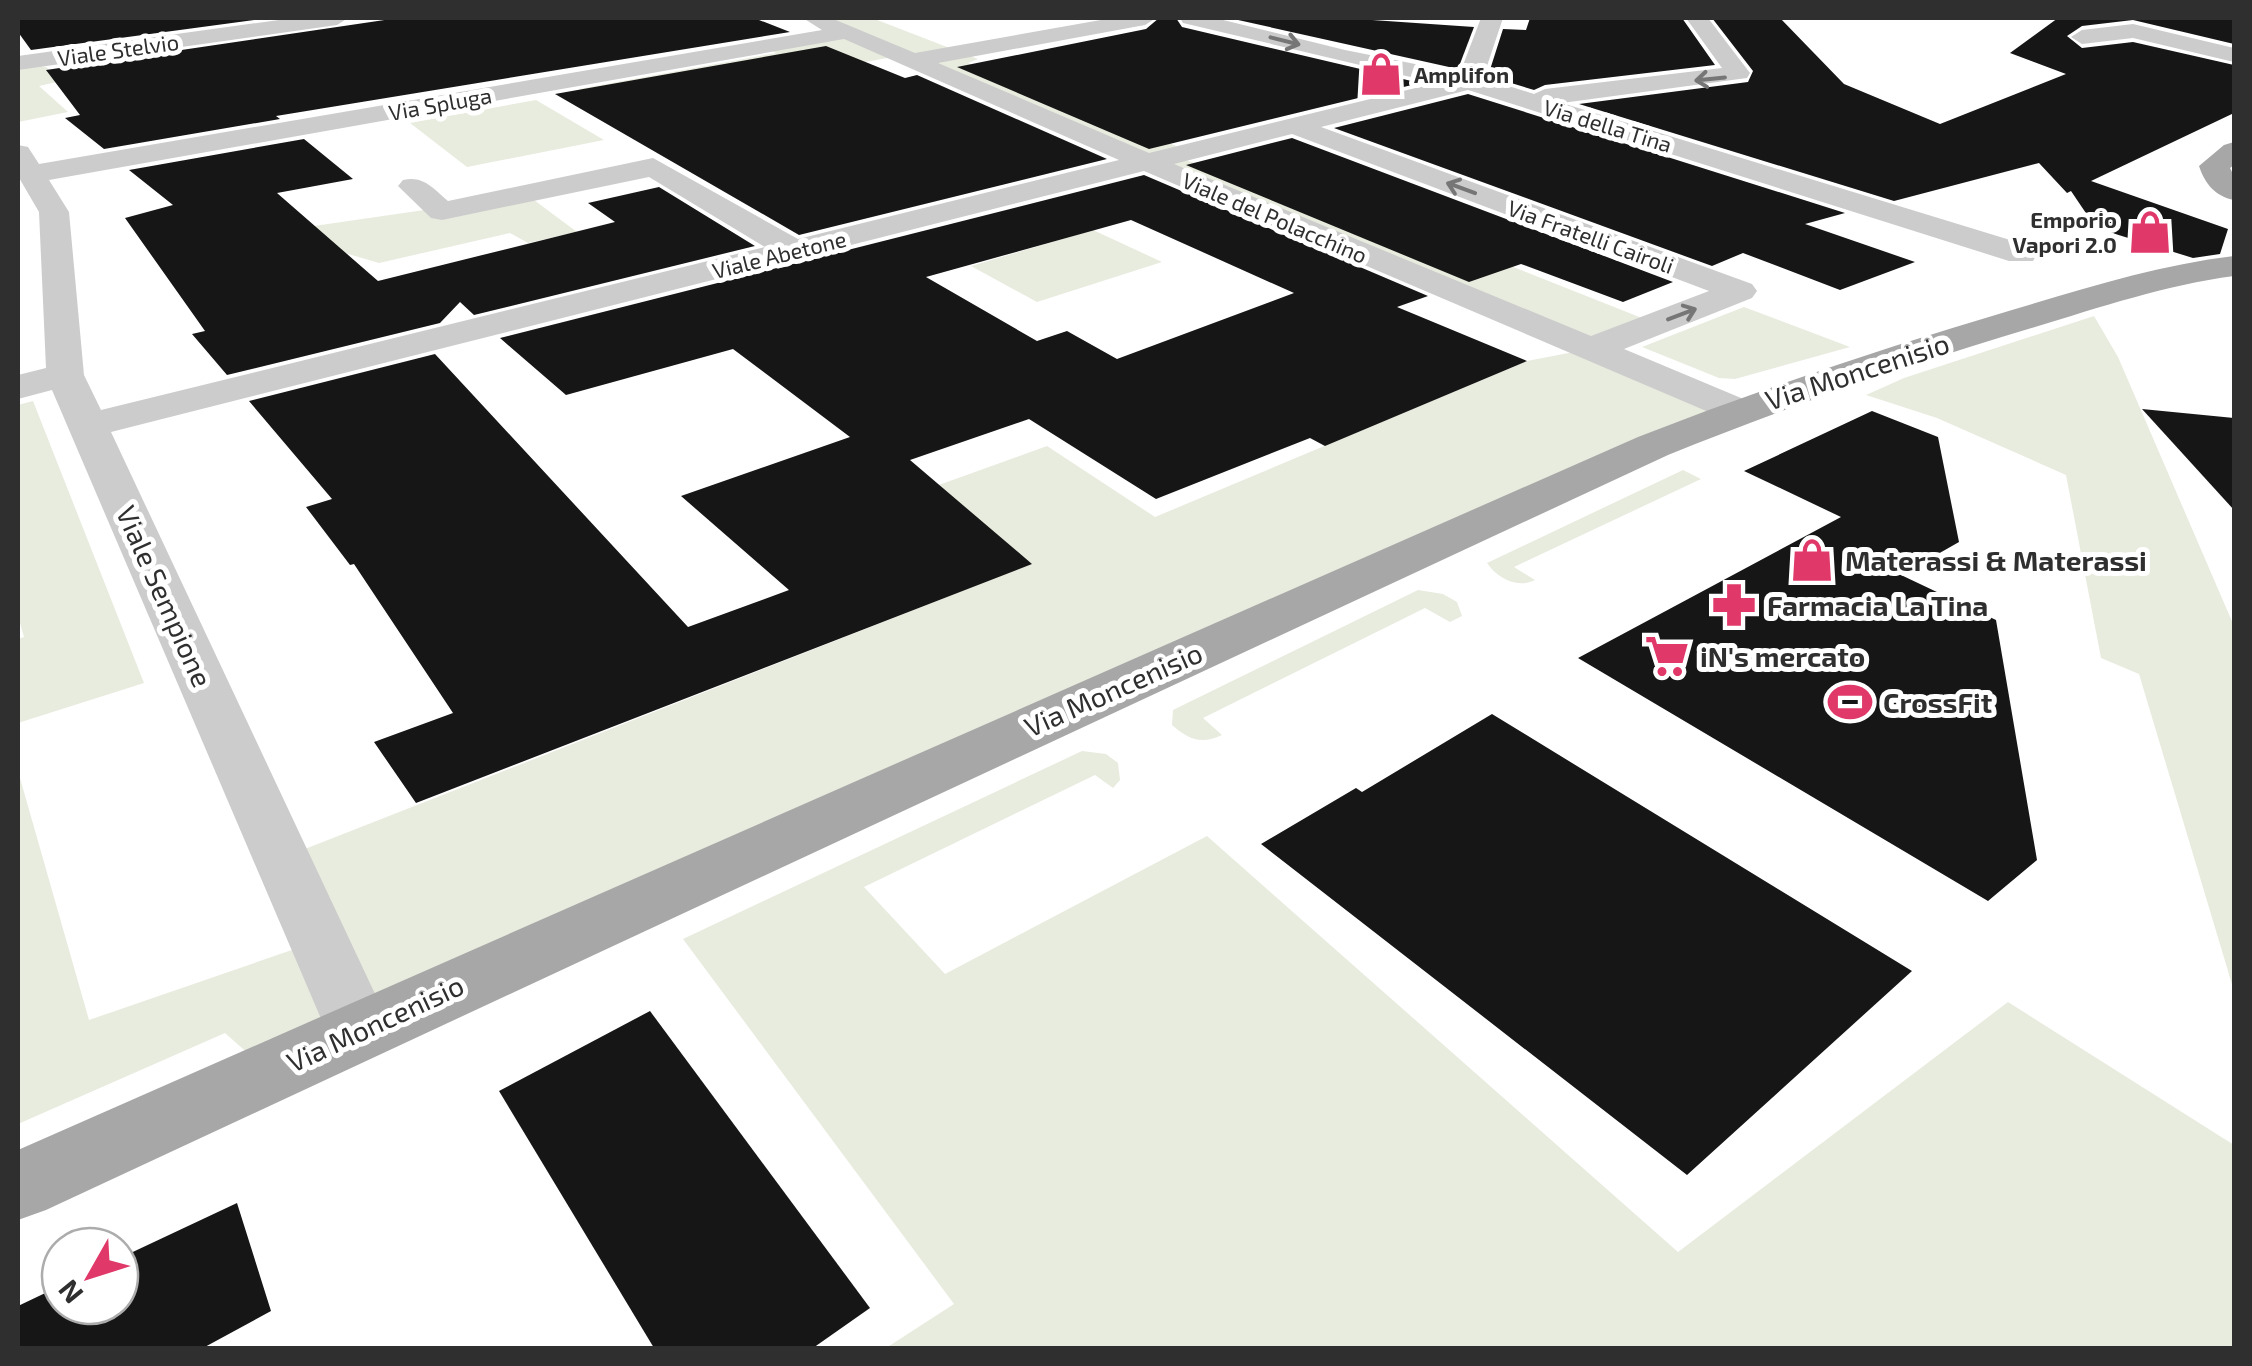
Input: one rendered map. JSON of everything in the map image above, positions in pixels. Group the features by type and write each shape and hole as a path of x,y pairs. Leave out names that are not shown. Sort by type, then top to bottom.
{"main road":[{"path":"2234,151 2214,166 2220,179 2234,191"},
{"name":"Via Moncenisio","path":"18,1186 1653,446 1739,411 2031,316 2166,278 2234,266"}],"street":[{"name":"Viale Stelvio","path":"18,63 337,18"},
{"name":"Viale del Polacchino","path":"814,18 1147,163 1739,411"},
{"path":"917,60 1145,18"},
{"name":"Via della Tina","path":"1191,18 1469,82 2020,254"},
{"path":"1469,82 1492,18"},
{"path":"1524,99 1738,72 1697,18"},
{"path":"2082,37 2133,30 2234,58"},
{"name":"Via Spluga","path":"26,163 846,32"},
{"path":"2158,64 2171,59 2234,58"},
{"name":"Viale Abetone","path":"88,425 1469,82"},
{"name":"Via Fratelli Cairoli","path":"1292,126 1740,291 1591,349"},
{"name":"Viale Sempione","path":"26,163 54,212 65,375 358,1030"},
{"path":"414,186 442,211 653,166 793,250"},
{"path":"18,387 65,375"}],"shaded area":[{"path":"814,18 872,18 978,59 968,63 1107,124 1122,124 1191,152 1176,157 1496,260 1657,324 1593,349 1739,411 269,1072 225,1033 18,1124 18,771 89,1020 318,941 282,858 1031,564 936,486 1047,446 1155,517 1527,361 1589,349 904,55 617,107 579,89 776,53 763,46 844,31"},
{"path":"18,63 46,67 61,81 39,86 68,112 18,122"},
{"path":"536,100 604,140 467,167 410,123"},
{"path":"534,200 577,232 528,243 510,233 379,263 345,253 314,226 438,208"},
{"path":"1093,230 1162,262 1037,302 971,266"},
{"path":"1744,307 1850,347 1735,379 1719,378 1642,347"},
{"path":"2094,316 2118,357 2234,626 2234,991 2139,674 2101,658 2066,475 1937,418 1866,395 1904,378"},
{"path":"33,401 144,683 18,723 18,639 24,637 18,616 18,405"},
{"path":"1683,470 1701,479 1514,567 1535,580 1508,580 1487,563"},
{"path":"1418,590 1443,594 1457,602 1462,616 1450,622 1425,608 1203,718 1222,735 1195,739 1172,725 1173,710"},
{"path":"1082,751 1106,754 1118,763 1120,780 1113,788 1095,775 864,887 945,974 1207,836 1678,1252 2008,1002 2234,1145 2234,1348 886,1348 954,1304 683,939"}],"building":[{"path":"18,18 269,18 31,50 18,32"},
{"path":"398,18 754,18 790,32 276,116 280,119 104,149 65,118 80,115 46,70"},
{"path":"1159,18 1176,18 1182,27 1420,83 1149,149 957,67 1146,29"},
{"path":"1229,18 1343,18 1474,27 1458,69"},
{"path":"1530,18 1682,18 1715,65 1545,85 1534,90 1488,76 1503,29 1526,30"},
{"path":"1712,18 1780,18 1844,84 1940,124 2066,74 2010,53 2058,18 2234,18 2234,44 2133,20 2082,26 2067,36 2082,48 2133,42 2234,65 2234,113 2091,181 2228,229 2220,254 2193,258 2096,228 2071,191 2067,193 2039,163 1894,201 1579,104 1748,82 1753,71"},
{"path":"826,46 905,78 917,75 1107,159 799,235 555,94"},
{"path":"1468,94 1845,213 1805,224 1915,262 1840,290 1743,253 1712,266 1334,128"},
{"path":"1292,138 1673,282 1623,302 1521,264 1469,282 1186,165"},
{"path":"304,139 353,179 277,193 378,281 615,222 588,203 659,187 755,246 474,315 460,302 440,323 227,375 192,334 205,331 125,218 173,205 129,170"},
{"path":"1144,175 1428,296 1397,307 1527,361 1325,446 1310,438 1156,499 1029,419 910,460 1032,564 416,803 374,742 453,713 354,564 350,565 306,507 332,499 249,401 435,354 688,627 789,590 681,496 850,437 733,349 566,395 500,338","holes":["1131,220 1294,293 1117,359 1067,331 1037,341 926,277"]},
{"path":"2142,409 2234,418 2234,510"},
{"path":"1872,411 1938,437 1959,542 1901,575 1996,620 2037,860 1988,901 1578,658 1841,517 1744,471"},
{"path":"1492,714 1912,971 1687,1175 1261,844 1356,788 1362,792"},
{"path":"650,1011 870,1308 813,1348 654,1348 499,1091"},
{"path":"237,1203 271,1311 203,1348 18,1348 18,1306 40,1296 40,1326 140,1326 140,1249"}],"place":[{"name":"Amplifon","path":"1381,74"},
{"name":"Emporio Vapori 2.0","path":"2150,232"},
{"name":"Materassi & Materassi","path":"1812,560"},
{"name":"Farmacia La Tina","path":"1734,605"},
{"name":"iN's mercato","path":"1667,656"},
{"name":"CrossFit","path":"1850,702"}]}
